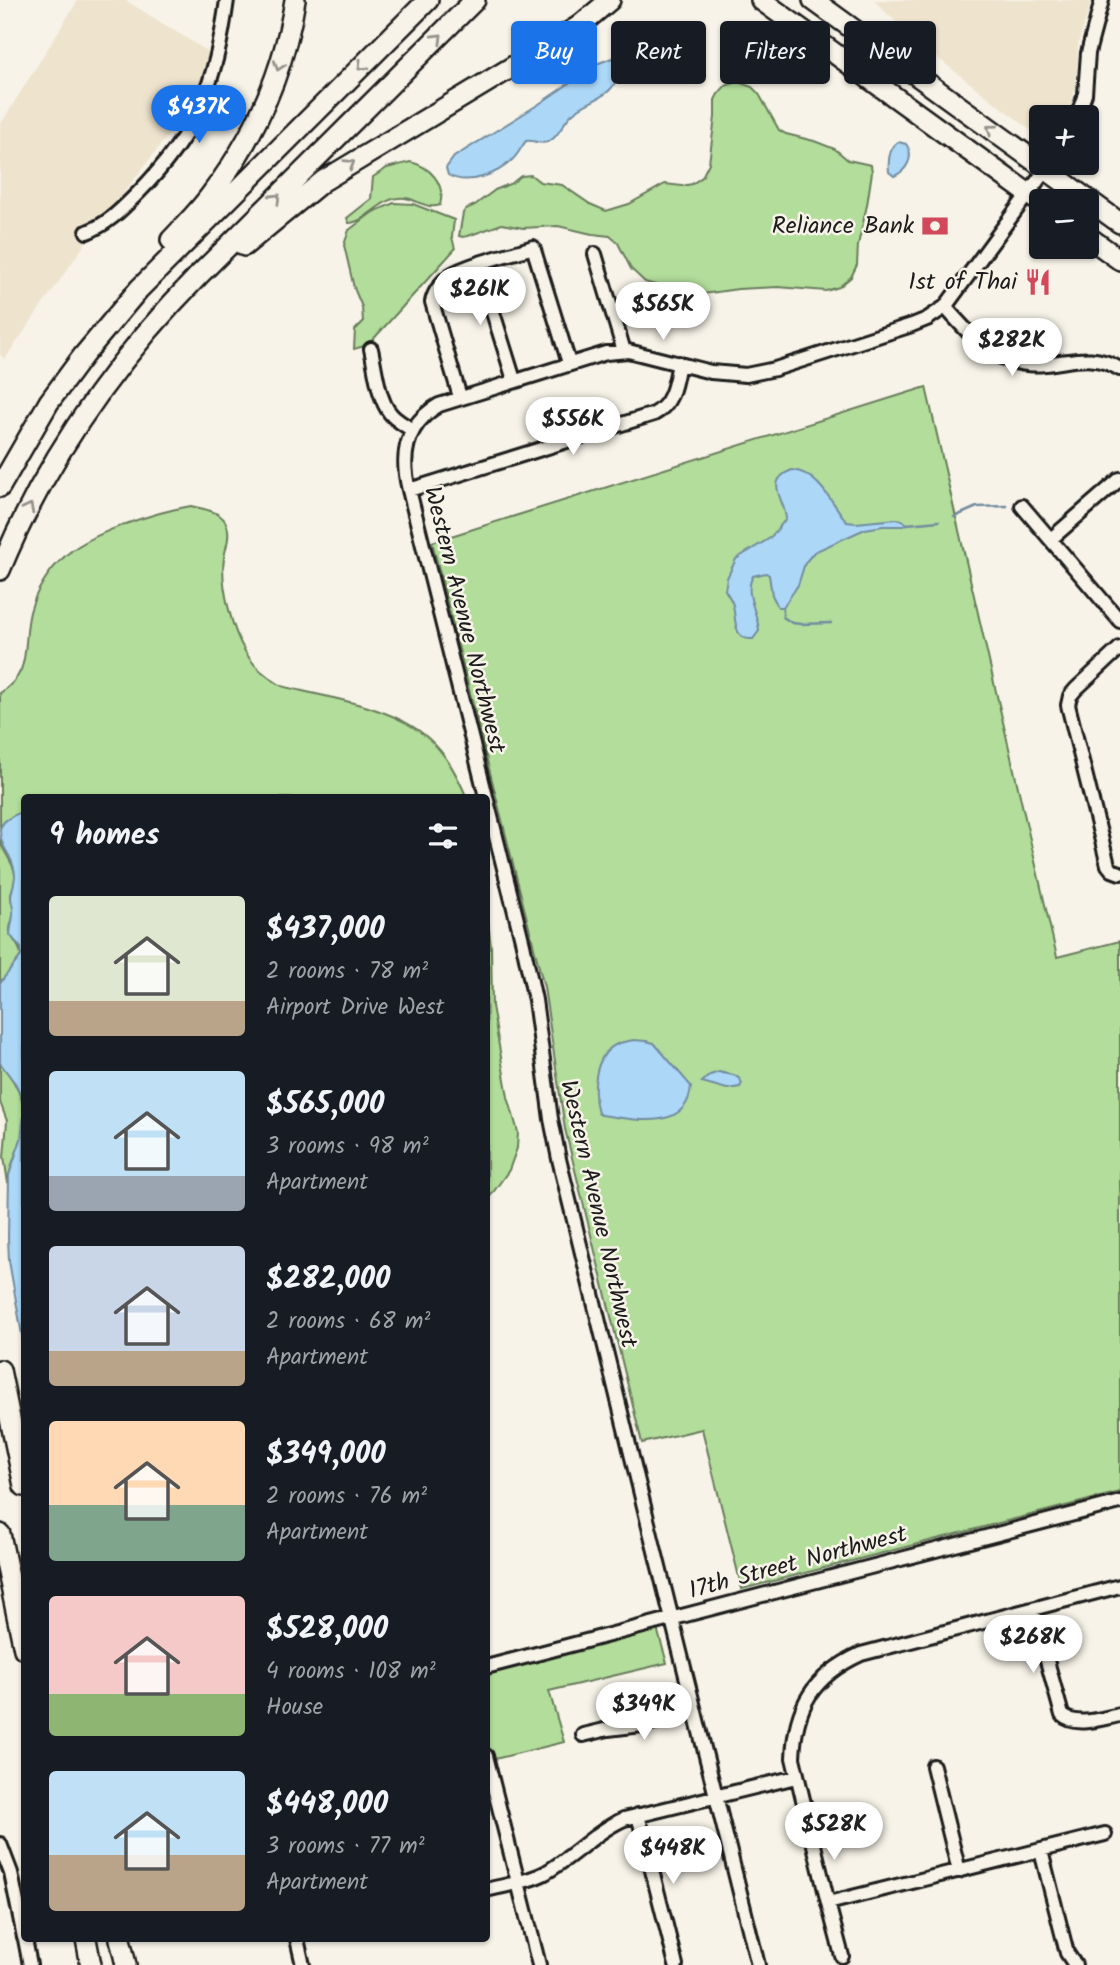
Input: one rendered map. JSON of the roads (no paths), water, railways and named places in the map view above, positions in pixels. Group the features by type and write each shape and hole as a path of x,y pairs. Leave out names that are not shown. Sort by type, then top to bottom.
{"highway":[{"path":"0,487 78,357 110,312 208,198 232,166 269,96 283,58 295,0"},
{"path":"50,402 83,356 139,289 428,0"},
{"path":"0,570 29,507 53,464 103,387 146,332 199,275 475,0"},
{"path":"146,332 323,181 579,26 610,0"},
{"path":"761,0 1029,194"},
{"path":"813,0 1029,157"},
{"path":"1061,175 1120,223"},
{"path":"1099,245 1120,260"},
{"path":"0,1370 21,1472"},
{"path":"0,1534 21,1635"},
{"path":"87,1942 91,1965"},
{"path":"121,1942 126,1965"}],"street":[{"path":"87,232 100,227 117,214 150,181 195,118 215,69 227,0"},
{"path":"1081,105 1085,94 1088,54 1102,0"},
{"path":"371,349 387,409 412,430 434,408 460,397 606,353 624,351 725,374 761,373 927,319 944,307 1029,205"},
{"path":"460,397 432,302 434,293 452,274 478,264 533,247 569,363"},
{"path":"595,254 624,351"},
{"path":"478,264 514,380"},
{"path":"944,307 982,346 1010,360 1041,364 1087,359 1098,360 1120,369"},
{"path":"409,490 654,414 664,408 671,397 679,363"},
{"name":"Western Avenue Northwest","path":"412,430 404,457 409,490 485,794"},
{"path":"1051,539 1120,479"},
{"path":"1022,506 1120,621"},
{"path":"1120,648 1076,688 1068,705 1108,865 1120,873"},
{"name":"Western Avenue Northwest","path":"490,813 535,1000 559,1159 758,1965"},
{"name":"17th Street Northwest","path":"490,1666 1120,1502"},
{"path":"842,1956 793,1758 797,1720 815,1686 845,1661 862,1654 1120,1587"},
{"path":"1033,1610 1062,1715 1067,1720 1077,1722 1120,1715"},
{"path":"583,1735 695,1712"},
{"path":"933,1766 959,1871"},
{"path":"490,1772 538,1965"},
{"path":"490,1889 547,1872 610,1825 638,1815 796,1777"},
{"path":"638,1815 676,1965"},
{"path":"828,1903 1105,1834"},
{"path":"0,1844 11,1872 21,1919"},
{"path":"1041,1851 1067,1953 1075,1965"},
{"path":"26,1942 30,1965"},
{"path":"298,1942 303,1965"}],"water":[{"path":"611,58 611,84 614,84 604,95 572,114 551,140 541,143 526,141 516,156 490,174 473,179 448,175 446,168 454,157 568,84 597,84 599,63"},
{"path":"898,142 906,144 910,158 906,167 894,176 889,172 889,160 891,151"},
{"path":"792,470 801,472 817,483 847,522 897,519 907,524 865,529 814,552 805,563 798,585 783,607 778,607 772,595 769,575 766,573 753,576 750,596 759,631 753,639 747,639 737,628 733,605 725,590 727,578 736,559 770,538 786,519 777,485 783,474"},
{"path":"21,813 21,948 10,935 13,911 11,897 15,874 1,840 0,830 10,818"},
{"path":"21,956 21,1095 0,1063 0,983"},
{"path":"634,1040 654,1043 691,1086 688,1101 680,1111 657,1120 628,1119 598,1113 595,1085 603,1056 617,1044"},
{"path":"719,1072 738,1077 742,1083 740,1087 727,1089 702,1082"},
{"path":"21,1139 21,1329 9,1261 9,1175"}],"waterway":[{"path":"954,517 977,507 1007,506"},
{"path":"907,524 939,521"},
{"path":"783,607 783,617 792,623 831,623"}],"place":[{"name":"Reliance Bank","path":"935,226"},
{"name":"1st of Thai","path":"1038,282"}]}
